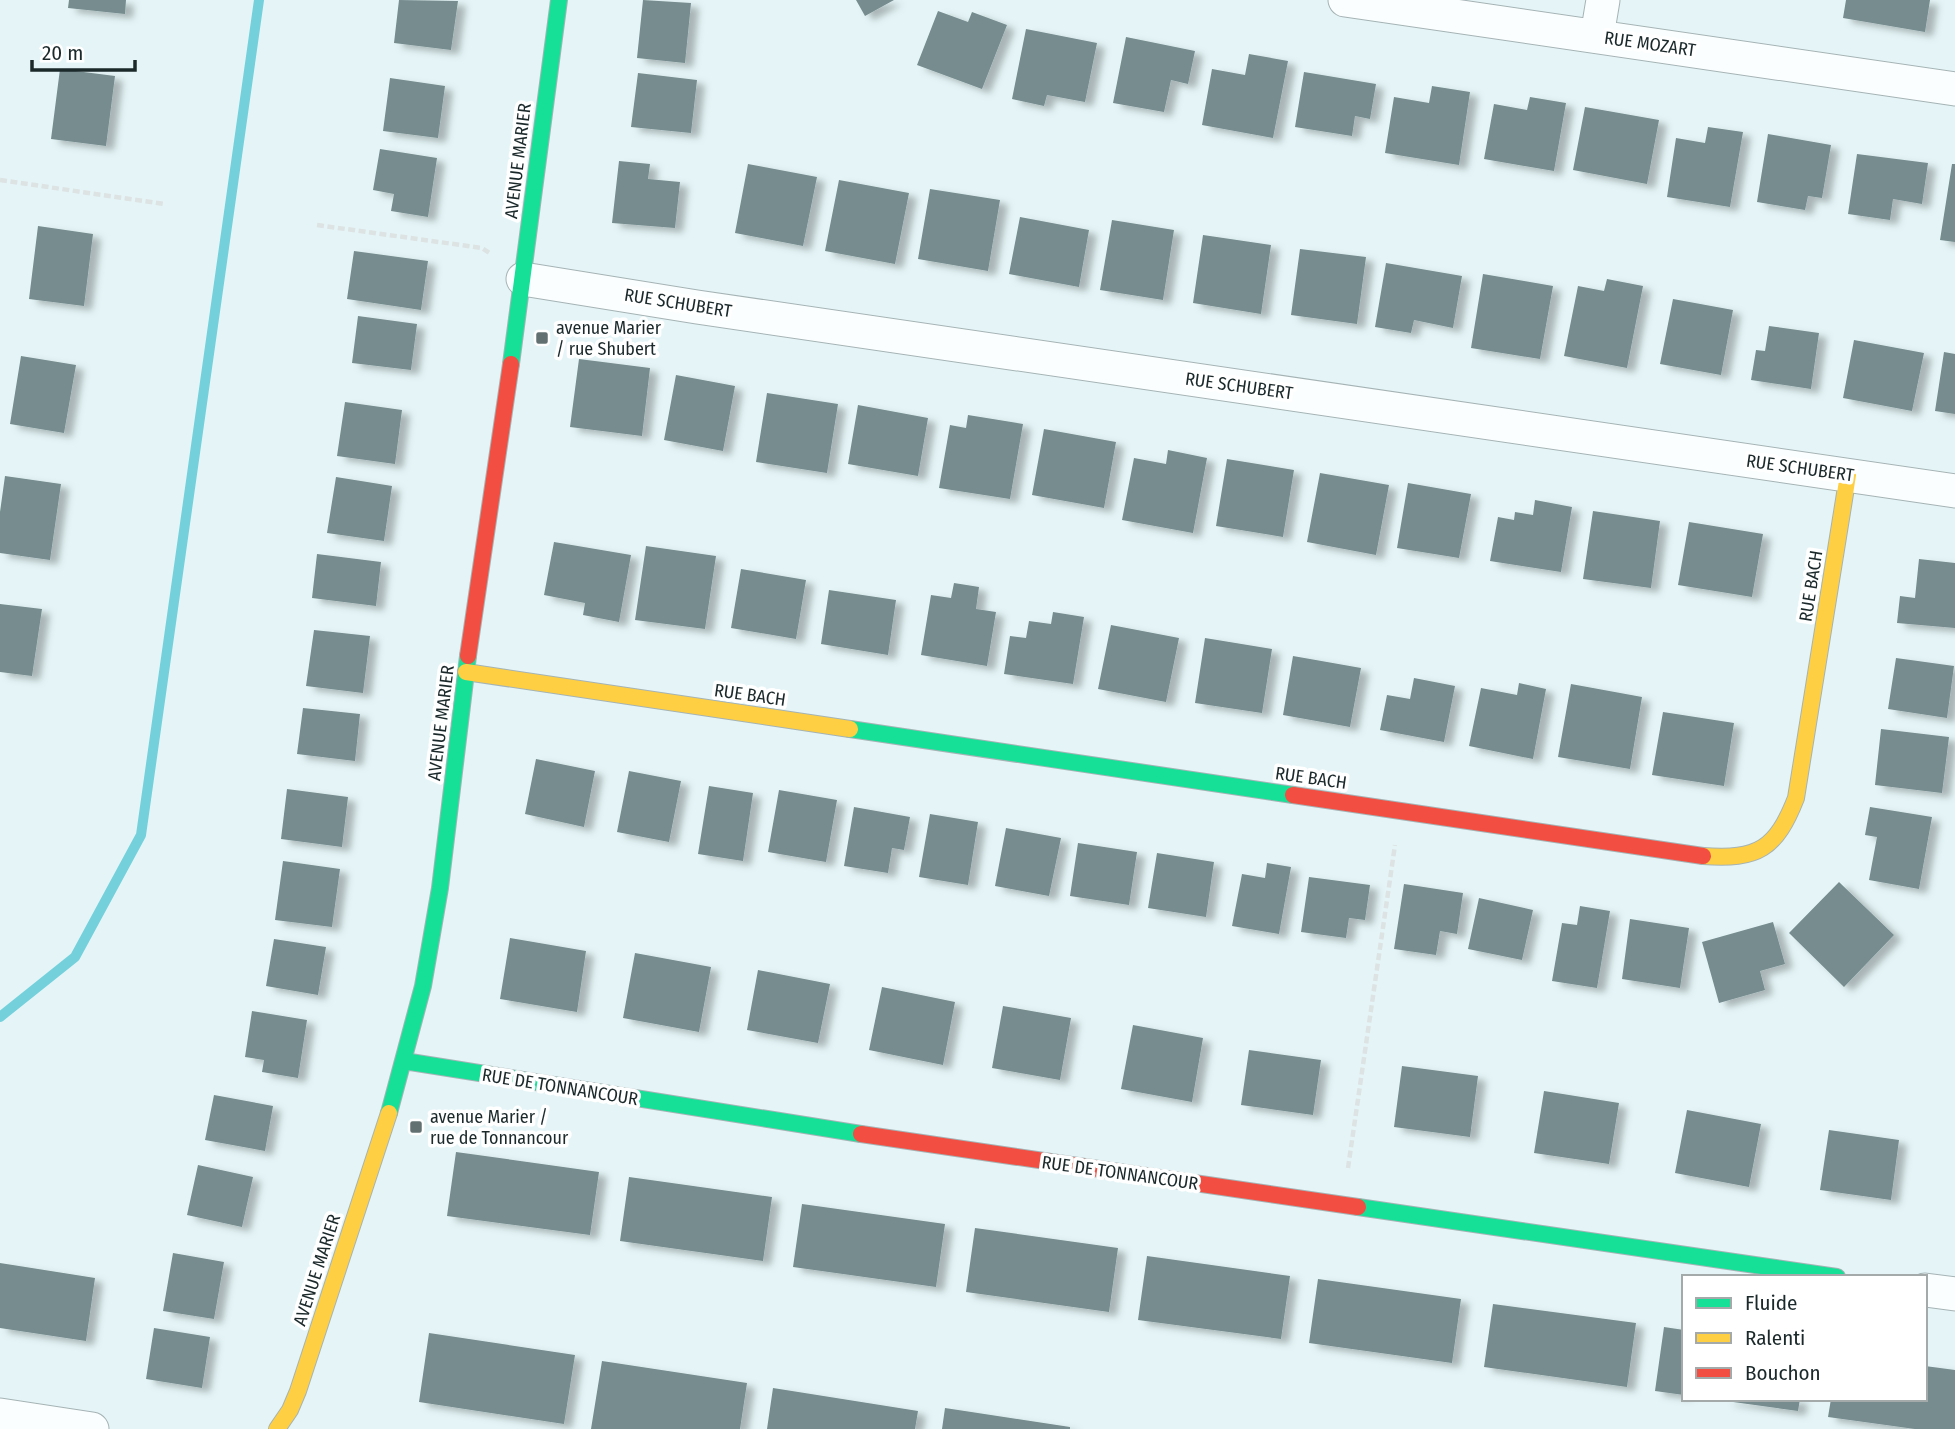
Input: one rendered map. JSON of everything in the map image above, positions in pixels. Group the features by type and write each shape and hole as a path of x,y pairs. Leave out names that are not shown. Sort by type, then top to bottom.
{"street":[{"name":"AVENUE MARIER","path":"277,1429 290,1410 298,1391 382,1135 423,986 440,888 466,672 523,279 559,0"},
{"name":"RUE MOZART","path":"1345,0 1955,89"},
{"path":"1597,36 1603,0"},
{"name":"RUE SCHUBERT","path":"523,279 696,307 1955,491"},
{"name":"RUE BACH","path":"466,672 1681,853 1737,857 1772,843 1787,822 1797,799 1849,475"},
{"name":"RUE DE TONNANCOUR","path":"404,1061 962,1150 1823,1275"},
{"path":"1927,1290 1955,1294"},
{"path":"0,1415 92,1429"}],"path":[{"path":"0,180 164,204"},
{"path":"317,225 482,248"},
{"path":"1346,1180 1397,834"}],"building":[{"path":"69,0 126,0 125,14 68,8"},
{"path":"399,0 458,1 451,50 394,43"},
{"path":"643,0 691,3 685,63 637,58"},
{"path":"856,0 894,0 865,16"},
{"path":"1846,0 1930,0 1925,32 1843,18"},
{"path":"938,11 968,22 972,12 1007,25 982,89 917,65"},
{"path":"1026,29 1097,43 1085,102 1047,95 1044,106 1012,99"},
{"path":"1126,37 1195,51 1188,84 1171,80 1164,112 1113,103"},
{"path":"1249,54 1288,61 1273,138 1202,125 1212,69 1245,75"},
{"path":"60,69 115,76 106,146 51,139"},
{"path":"1304,72 1376,84 1370,119 1355,116 1352,136 1295,127"},
{"path":"638,73 697,80 691,133 631,127"},
{"path":"390,78 445,86 438,138 383,131"},
{"path":"1432,86 1470,92 1459,165 1385,153 1394,97 1429,103"},
{"path":"1530,97 1566,103 1554,171 1484,159 1494,104 1527,110"},
{"path":"1585,107 1659,120 1647,184 1573,170"},
{"path":"1708,127 1743,132 1730,207 1667,197 1676,138 1705,143"},
{"path":"1768,134 1831,145 1822,198 1808,196 1805,210 1757,202"},
{"path":"380,149 437,158 428,217 391,211 394,194 373,190"},
{"path":"1857,154 1928,163 1922,204 1893,199 1890,220 1848,214"},
{"path":"619,161 650,164 648,179 680,182 675,228 612,223"},
{"path":"748,164 817,177 803,246 735,233"},
{"path":"1952,164 1955,164 1955,242 1940,240"},
{"path":"839,180 909,193 895,264 825,251"},
{"path":"930,189 1000,200 988,271 918,259"},
{"path":"1020,217 1089,230 1079,287 1009,274"},
{"path":"1112,220 1174,230 1163,300 1100,290"},
{"path":"38,226 93,234 84,306 29,299"},
{"path":"1203,235 1271,245 1261,314 1193,303"},
{"path":"1300,249 1366,257 1357,324 1291,315"},
{"path":"354,251 428,261 421,310 347,299"},
{"path":"1386,263 1462,276 1453,328 1414,320 1411,333 1375,327"},
{"path":"1483,274 1553,286 1540,359 1471,348"},
{"path":"1607,279 1643,286 1627,368 1564,356 1578,286 1604,291"},
{"path":"1673,299 1733,310 1721,375 1660,364"},
{"path":"358,316 417,324 411,370 352,363"},
{"path":"1769,326 1819,333 1811,389 1751,380 1756,350 1765,351"},
{"path":"1854,340 1924,353 1912,411 1843,398"},
{"path":"1944,352 1955,354 1955,414 1935,411"},
{"path":"21,356 76,365 64,433 10,424"},
{"path":"579,359 650,368 642,436 570,427"},
{"path":"676,375 735,386 723,451 664,440"},
{"path":"767,393 838,404 827,473 756,462"},
{"path":"345,402 402,410 395,464 337,456"},
{"path":"858,405 928,418 918,476 848,464"},
{"path":"968,415 1023,424 1010,499 939,488 950,425 966,428"},
{"path":"1044,429 1116,442 1104,508 1032,495"},
{"path":"1168,450 1207,458 1193,533 1122,520 1134,458 1166,464"},
{"path":"1227,459 1294,470 1283,537 1216,526"},
{"path":"1320,473 1389,485 1376,555 1307,542"},
{"path":"5,476 61,484 50,560 0,553 0,512"},
{"path":"336,477 392,486 384,541 327,533"},
{"path":"1408,483 1471,494 1459,558 1397,548"},
{"path":"1535,500 1572,507 1561,572 1490,561 1498,517 1514,520 1515,512 1533,515"},
{"path":"1593,511 1660,521 1651,588 1583,579"},
{"path":"1689,522 1763,534 1752,597 1678,585"},
{"path":"554,542 631,555 619,622 583,615 585,603 544,595"},
{"path":"646,546 716,556 705,629 635,620"},
{"path":"317,554 381,562 376,606 312,598"},
{"path":"1919,559 1955,563 1955,628 1897,623 1900,596 1915,598"},
{"path":"741,569 806,580 796,639 731,628"},
{"path":"954,583 979,587 976,609 996,612 987,666 921,655 931,595 951,598"},
{"path":"829,590 896,600 888,655 821,644"},
{"path":"0,604 42,609 32,676 0,672"},
{"path":"1053,612 1084,617 1073,684 1004,674 1010,636 1026,638 1029,621 1051,624"},
{"path":"1111,625 1179,638 1166,702 1098,689"},
{"path":"314,630 370,636 363,693 306,686"},
{"path":"1205,638 1272,649 1262,713 1195,703"},
{"path":"1293,656 1361,668 1350,727 1283,715"},
{"path":"1896,658 1954,666 1947,718 1888,709"},
{"path":"1414,678 1455,686 1444,742 1380,730 1387,695 1410,699"},
{"path":"1519,683 1546,689 1533,759 1469,746 1481,688 1517,695"},
{"path":"1571,684 1642,697 1630,769 1558,757"},
{"path":"303,708 360,714 355,761 297,754"},
{"path":"1663,712 1734,723 1724,786 1652,775"},
{"path":"1881,729 1949,737 1942,793 1875,785"},
{"path":"536,759 595,771 584,827 525,814"},
{"path":"629,771 681,781 669,842 617,832"},
{"path":"709,786 753,793 743,861 698,854"},
{"path":"287,789 348,797 342,847 281,839"},
{"path":"779,790 837,800 826,862 768,852"},
{"path":"854,807 910,817 904,850 892,848 888,873 844,866"},
{"path":"1870,807 1932,817 1919,889 1869,880 1877,837 1865,835"},
{"path":"930,814 978,822 968,885 919,877"},
{"path":"1006,828 1061,838 1049,896 995,886"},
{"path":"1078,843 1137,852 1129,905 1070,896"},
{"path":"1157,853 1214,862 1206,917 1148,908"},
{"path":"283,861 340,869 332,927 275,920"},
{"path":"1267,863 1291,867 1279,934 1232,926 1242,874 1265,878"},
{"path":"1309,877 1370,885 1365,920 1349,918 1346,938 1301,932"},
{"path":"1839,882 1894,935 1844,987 1789,933"},
{"path":"1404,884 1463,893 1457,934 1440,931 1436,955 1394,949"},
{"path":"1479,898 1533,910 1522,960 1468,949"},
{"path":"1580,906 1610,911 1597,988 1552,981 1562,923 1577,925"},
{"path":"1630,919 1689,928 1680,988 1622,979"},
{"path":"1773,922 1785,964 1760,971 1765,990 1719,1003 1702,942"},
{"path":"510,938 586,951 577,1012 500,999"},
{"path":"274,939 326,947 318,995 266,986"},
{"path":"635,953 711,967 699,1032 623,1018"},
{"path":"758,970 830,984 818,1043 747,1030"},
{"path":"882,987 955,1002 943,1065 869,1050"},
{"path":"1003,1006 1071,1018 1060,1080 992,1068"},
{"path":"252,1011 307,1020 298,1078 262,1072 264,1060 245,1057"},
{"path":"1133,1025 1203,1038 1192,1102 1121,1089"},
{"path":"1249,1050 1321,1060 1313,1115 1241,1105"},
{"path":"1402,1066 1478,1076 1470,1137 1394,1127"},
{"path":"1544,1091 1619,1103 1609,1164 1534,1153"},
{"path":"214,1095 273,1106 265,1151 205,1140"},
{"path":"1687,1110 1761,1124 1749,1187 1675,1173"},
{"path":"1829,1130 1899,1140 1891,1200 1820,1190"},
{"path":"456,1152 599,1172 590,1235 447,1216"},
{"path":"198,1165 253,1177 242,1227 187,1215"},
{"path":"629,1177 772,1197 763,1261 620,1241"},
{"path":"802,1204 945,1224 936,1287 793,1267"},
{"path":"975,1228 1118,1248 1109,1312 966,1292"},
{"path":"173,1253 224,1262 214,1319 163,1311"},
{"path":"1147,1256 1290,1276 1281,1339 1138,1320"},
{"path":"0,1263 95,1278 86,1341 0,1328"},
{"path":"1318,1279 1461,1299 1452,1363 1309,1343"},
{"path":"1493,1304 1636,1323 1627,1387 1484,1367"},
{"path":"1664,1327 1682,1330 1682,1395 1655,1391"},
{"path":"154,1328 210,1337 202,1388 146,1379"},
{"path":"429,1333 575,1355 564,1424 419,1402"},
{"path":"602,1361 747,1383 740,1429 591,1429"},
{"path":"1927,1366 1955,1370 1955,1429 1915,1429 1828,1417 1831,1401 1927,1401"},
{"path":"773,1388 918,1411 915,1429 767,1429"},
{"path":"1726,1401 1800,1401 1798,1411"},
{"path":"945,1408 1070,1427 1070,1429 942,1429"}],"waterway":[{"path":"0,1017 75,957 141,835 259,0"}],"traffic: fast":[{"path":"511,364 559,0"},
{"path":"389,1113 423,986 440,888 468,656"},
{"path":"850,729 1293,795"},
{"path":"404,1061 861,1134"},
{"path":"1358,1207 1823,1275"}],"traffic: slow":[{"path":"1703,856 1738,856 1763,848 1781,829 1796,798 1848,475"},
{"path":"466,672 850,729"},
{"path":"277,1429 290,1410 298,1391 389,1113"}],"traffic: jam":[{"path":"468,656 511,364"},
{"path":"1293,795 1703,856"},
{"path":"861,1134 1358,1207"}],"place":[{"name":"avenue Marier / rue Shubert","path":"542,338"},
{"name":"avenue Marier / rue de Tonnancour","path":"416,1127"}]}
